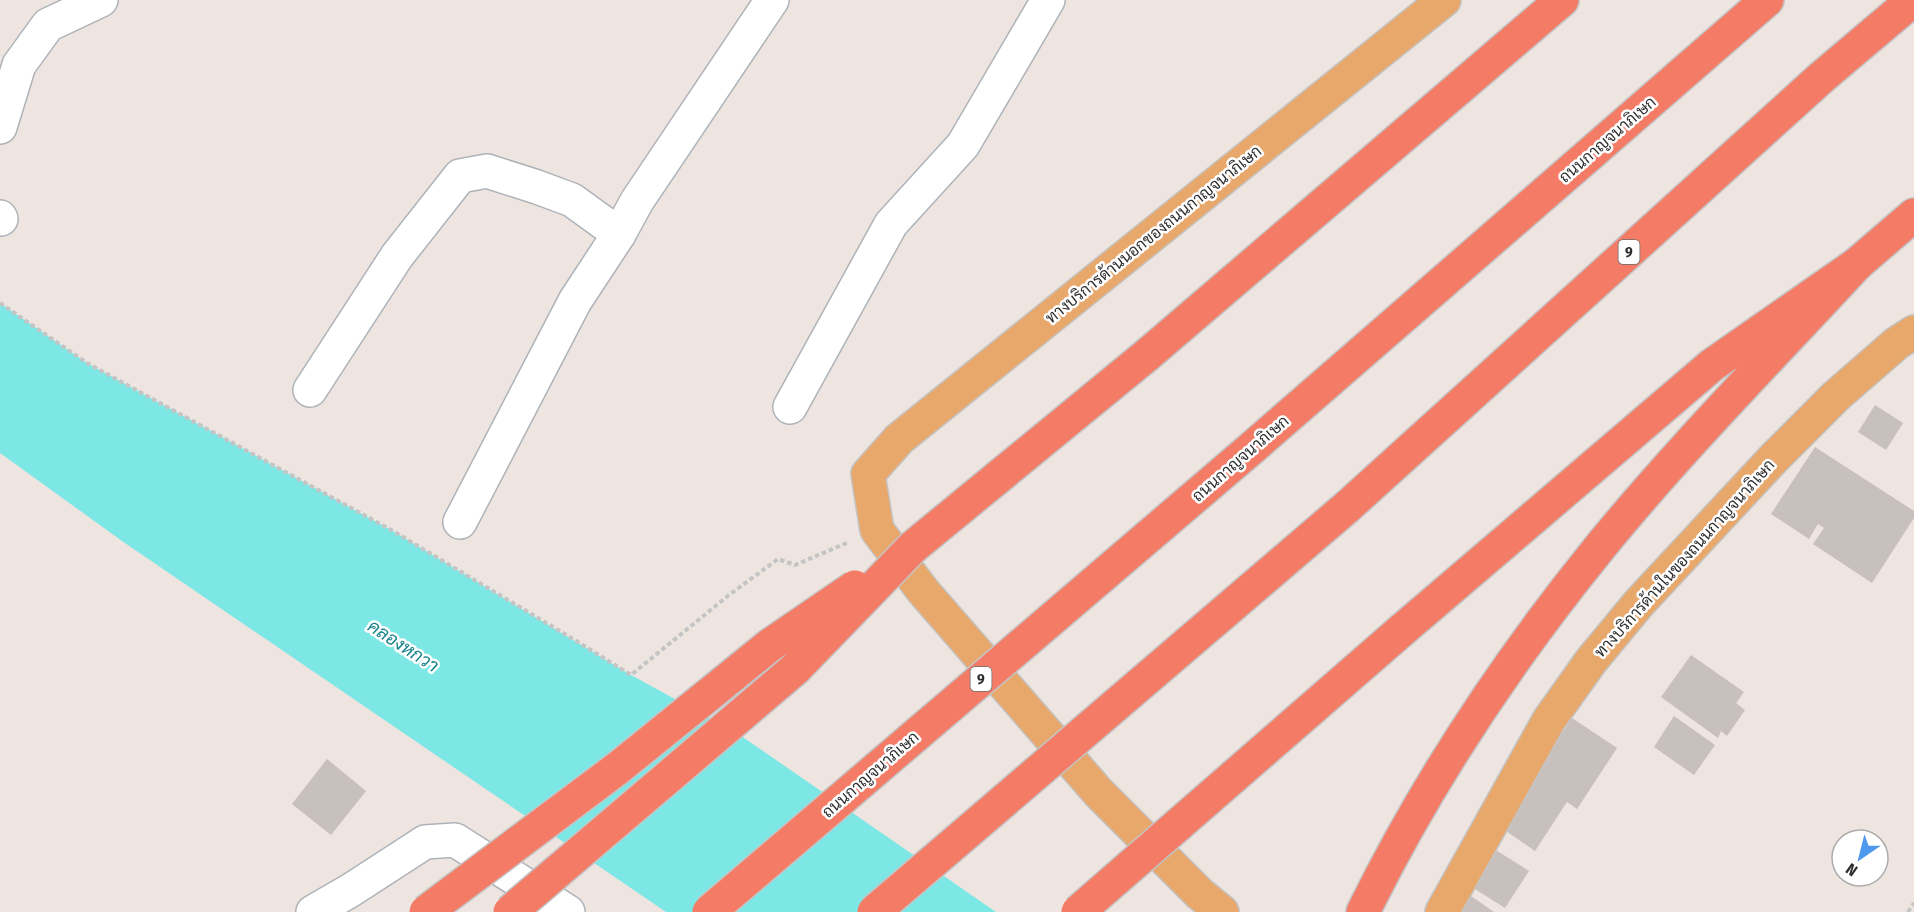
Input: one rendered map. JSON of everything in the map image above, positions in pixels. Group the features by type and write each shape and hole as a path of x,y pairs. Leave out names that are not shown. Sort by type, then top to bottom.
{"highway":[{"path":"426,912 618,768 770,645 913,547 1147,355 1562,0"},
{"name":"ถนนกาญจนาภิเษก","path":"709,912 1253,447 1767,0"},
{"name":"9","path":"874,912 1347,507 1822,77 1913,0"},
{"path":"1078,912 1402,630 1712,365 1857,264 1914,215"},
{"path":"1363,912 1414,814 1522,649 1602,545 1678,458 1857,264"},
{"path":"510,912 795,669 913,547"}],"main road":[{"name":"ทางบริการด้านนอกของถนนกาญจนาภิเษก","path":"1222,912 1200,894 1098,792 923,591 877,530 868,474 899,439 1444,0"},
{"name":"ทางบริการด้านในของถนนกาญจนาภิเษก","path":"1442,912 1549,720 1591,661 1640,603 1774,458 1836,396 1908,343"}],"street":[{"path":"0,127 19,66 48,24 101,0"},
{"path":"460,522 575,301 619,234 637,201 772,0"},
{"path":"790,407 891,224 963,145 1048,0"},
{"path":"310,390 397,256 460,176 487,171 537,187 572,200 619,234"},
{"path":"313,912 425,842 455,840 568,912"}],"path":[{"path":"1908,912 1914,903"}],"water":[{"name":"คลองหกวา","path":"0,303 87,363 393,531 631,675 737,733 996,912 666,912 122,541 0,453"}],"building":[{"path":"1875,405 1903,423 1886,450 1858,432"},
{"path":"1815,447 1914,511 1914,518 1872,583 1813,544 1824,528 1818,524 1809,539 1771,514"},
{"path":"1691,655 1744,692 1736,703 1745,710 1727,736 1721,731 1718,738 1661,697"},
{"path":"1674,716 1715,745 1694,775 1654,747"},
{"path":"1572,718 1617,748 1577,809 1567,802 1535,851 1500,827"},
{"path":"327,759 366,791 331,835 292,804"},
{"path":"1491,847 1529,871 1505,908 1467,884"},
{"path":"1471,896 1494,912 1460,912"}]}
